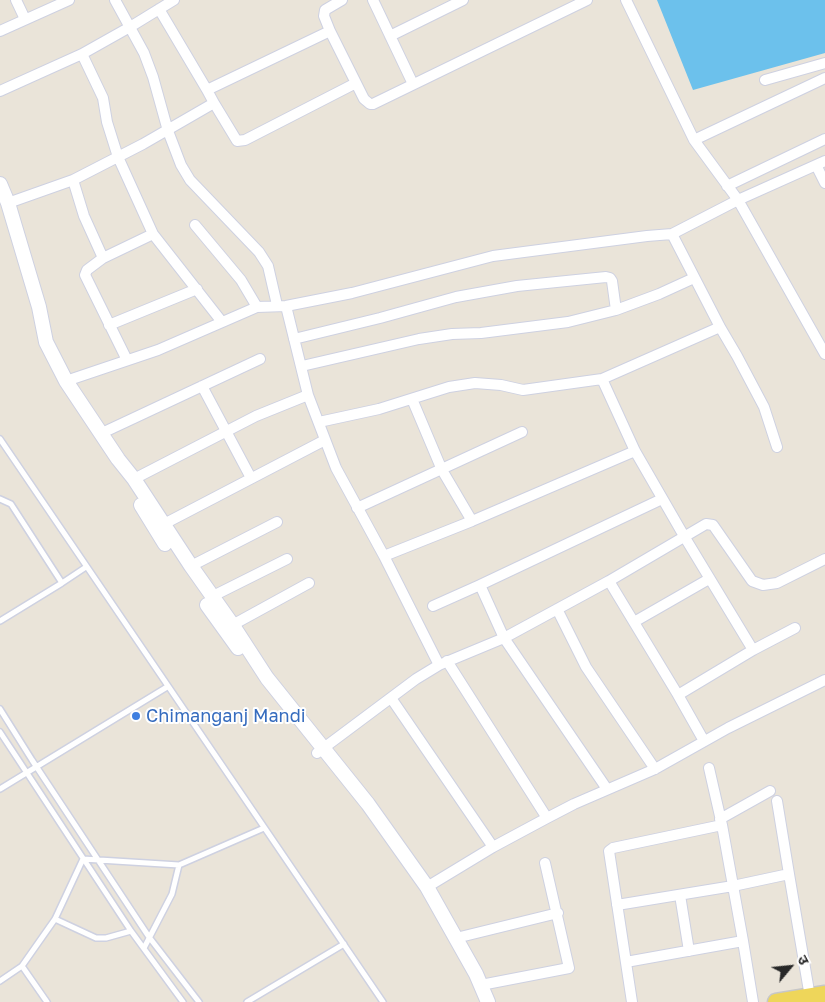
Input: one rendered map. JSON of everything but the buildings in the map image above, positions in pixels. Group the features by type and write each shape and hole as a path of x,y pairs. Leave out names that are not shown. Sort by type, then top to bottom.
{"main road":[{"path":"776,1002 817,995"}],"street":[{"path":"16,0 25,19"},
{"path":"0,31 69,0"},
{"path":"115,0 144,53 154,77 168,131 181,165 190,180 258,252 268,266 294,338 308,396 336,468 357,508 443,663 547,818"},
{"path":"0,91 82,54 174,0"},
{"path":"342,0 325,10 324,16 364,99 370,104 587,0"},
{"path":"373,0 413,84"},
{"path":"390,36 463,0"},
{"path":"626,0 694,140 738,200 825,354"},
{"path":"159,9 237,141 245,140 356,83"},
{"path":"207,90 330,31"},
{"path":"82,54 103,98 107,122 118,157 153,234 222,322"},
{"path":"765,80 825,63"},
{"path":"694,140 825,78"},
{"path":"8,203 73,180 168,131 214,103"},
{"path":"727,186 825,139"},
{"path":"66,380 158,350 257,307 281,306 352,293 493,256 672,234 738,200 821,163 825,182"},
{"path":"73,180 84,216 104,258"},
{"path":"0,184 8,203 39,307 46,342 66,380 213,596 228,627"},
{"path":"195,224 241,280 257,307"},
{"path":"128,360 85,275 87,270 104,258 153,234"},
{"path":"672,234 764,408 777,447"},
{"path":"294,338 380,318 456,297 517,286 606,277 612,281 616,310"},
{"path":"302,366 419,339 568,322 616,310 659,294 694,278"},
{"path":"110,325 196,289"},
{"path":"319,422 379,409 449,387 475,383 500,385 523,390 602,378 720,327"},
{"path":"102,433 260,359"},
{"path":"602,378 635,451 753,650"},
{"path":"202,386 251,478"},
{"path":"134,479 256,416 308,396"},
{"path":"412,399 442,470 472,521"},
{"path":"357,508 522,432"},
{"path":"164,524 325,440"},
{"path":"384,556 472,521 635,451"},
{"path":"118,459 127,480 152,524 396,855 426,903 482,1002"},
{"path":"433,606 662,499"},
{"path":"191,566 277,522"},
{"path":"320,750 416,679 443,663 504,638 610,581 706,524 713,524 752,581 763,585 777,583 825,558"},
{"path":"213,596 287,559"},
{"path":"634,622 710,579"},
{"path":"610,581 704,741"},
{"path":"228,627 309,582"},
{"path":"480,585 504,638 607,789"},
{"path":"557,609 586,667 654,769"},
{"path":"678,694 795,628"},
{"path":"427,887 493,847 547,818 654,769 704,741 825,680"},
{"path":"390,698 493,847"},
{"path":"320,750 368,804 427,887 456,938 488,1002"},
{"path":"709,768 721,822 753,1002"},
{"path":"632,1002 609,851 613,848 721,822 770,790"},
{"path":"777,801 789,874 817,995"},
{"path":"481,986 569,968 558,913 545,863"},
{"path":"617,905 733,886 789,874"},
{"path":"680,895 689,951"},
{"path":"456,938 558,913"},
{"path":"626,962 743,941"}],"lane":[{"path":"0,439 383,1002"},
{"path":"0,499 11,504 62,583"},
{"path":"0,621 86,567"},
{"path":"0,789 167,687"},
{"path":"0,708 36,767 150,937 198,1002"},
{"path":"0,732 131,931 183,1002"},
{"path":"83,859 179,865 264,828"},
{"path":"0,981 22,966 56,919 83,859"},
{"path":"144,948 172,894 179,865"},
{"path":"56,919 96,938 106,938 131,931"},
{"path":"248,1002 344,944"},
{"path":"22,966 47,1002"}],"water":[{"path":"657,0 825,0 825,53 693,90"}],"place":[{"name":"Chimanganj Mandi","path":"136,716"}]}
